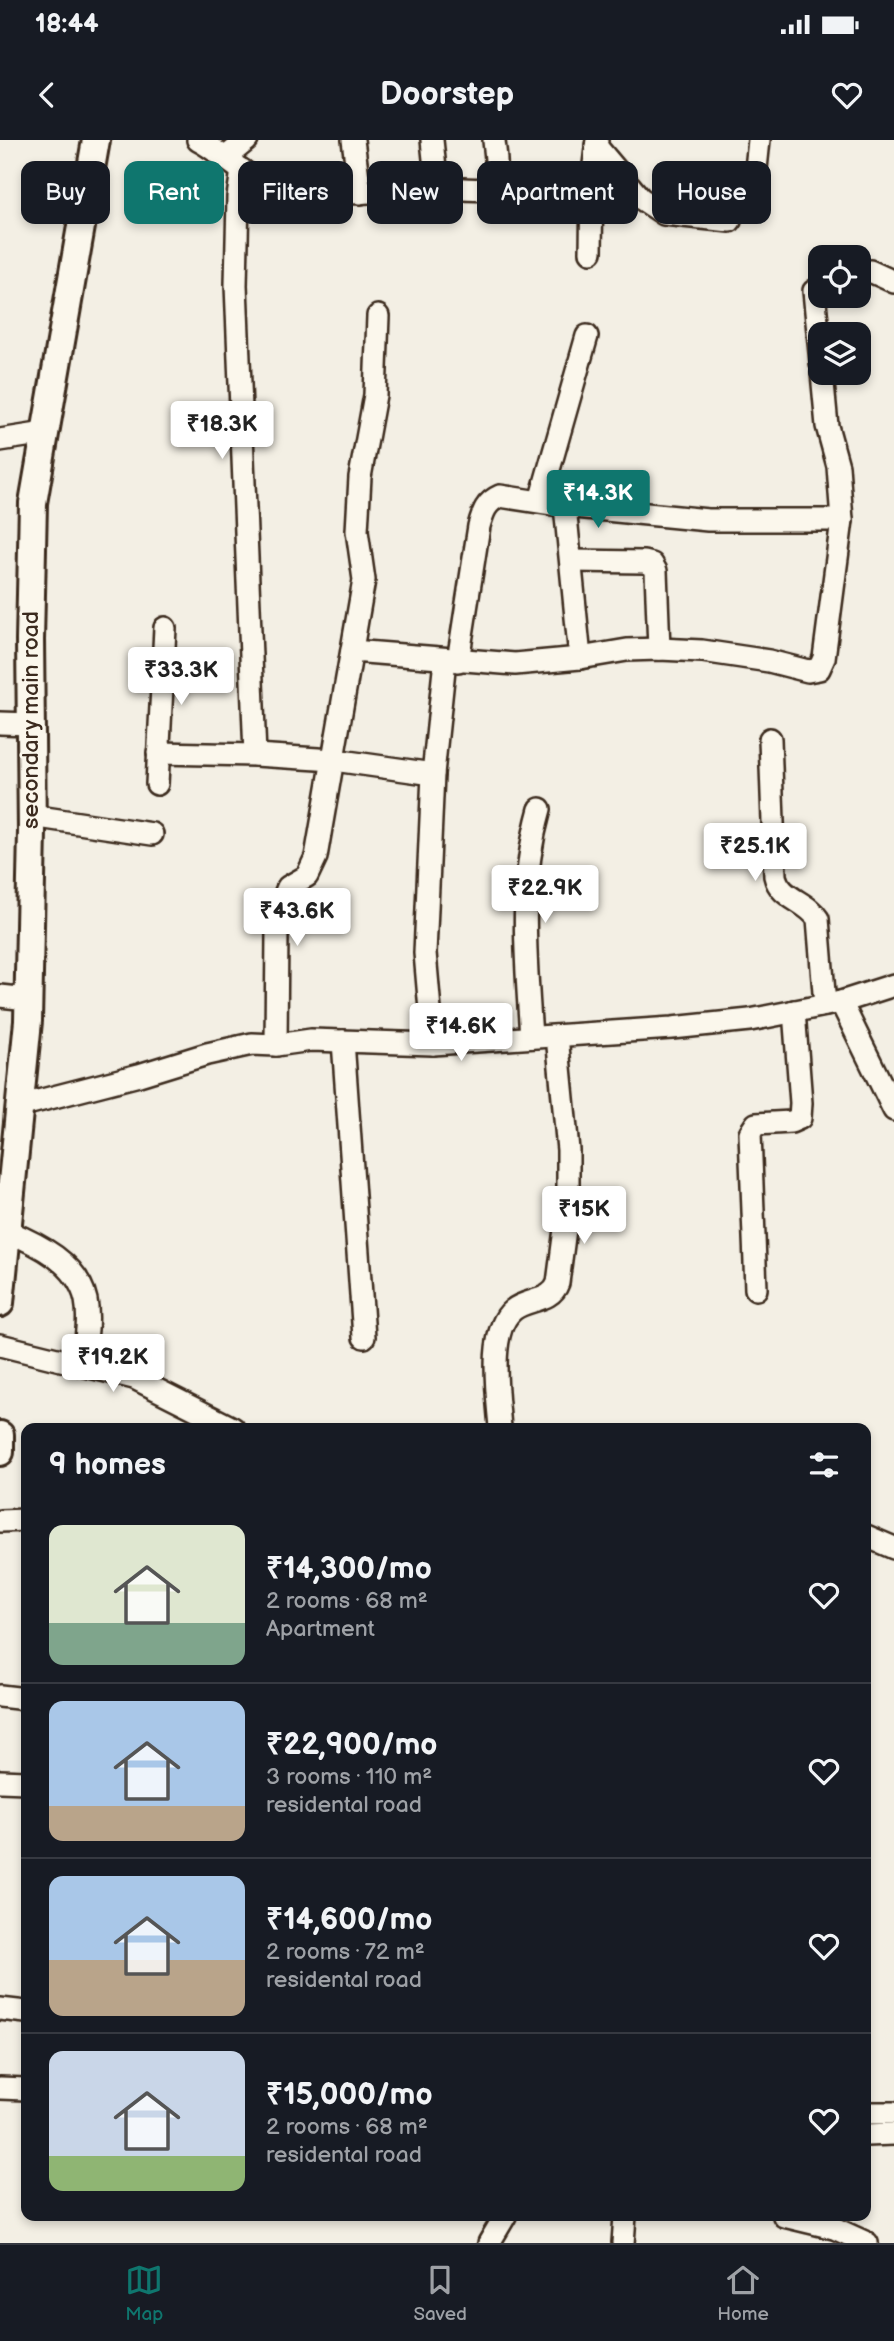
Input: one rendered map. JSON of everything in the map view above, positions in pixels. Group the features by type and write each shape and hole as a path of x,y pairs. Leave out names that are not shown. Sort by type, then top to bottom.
{"main road":[{"name":"secondary main road","path":"0,1303 28,1021 33,503 96,140"},
{"path":"0,1435 0,1452"}],"street":[{"path":"198,140 259,180 288,189 310,192 367,192"},
{"path":"247,140 233,164 238,197 236,285 255,755"},
{"path":"353,140 360,193"},
{"path":"432,140 435,161"},
{"path":"463,189 478,190 490,187 495,177 494,140"},
{"path":"757,161 759,140"},
{"path":"597,143 640,198 652,206"},
{"path":"591,252 592,181 597,143"},
{"path":"871,271 894,282"},
{"path":"276,1045 278,917 288,887 307,876 316,857 364,580 357,531 360,477 375,395 378,316"},
{"path":"540,501 587,336"},
{"path":"352,652 515,664 580,658 627,650 659,649 702,651 769,660 808,671 819,669 824,658 842,520 838,466 827,426 823,385"},
{"path":"0,440 45,433"},
{"path":"433,1044 425,953 433,774 477,536 483,512 490,500 500,496 565,506 708,520 842,520"},
{"path":"565,506 580,658"},
{"path":"570,561 652,564 656,571 659,649"},
{"path":"157,784 165,628"},
{"path":"0,723 31,724"},
{"path":"770,739 775,876 779,889 808,909 817,919 833,1003 894,1110"},
{"path":"158,753 334,760 433,774"},
{"path":"531,1037 523,920 530,842 540,809"},
{"path":"32,816 152,834"},
{"path":"19,1106 252,1044 276,1045 312,1040 433,1044 671,1028 750,1020 833,1003 894,985"},
{"path":"0,996 28,999"},
{"path":"756,1289 750,1133 756,1124 791,1122 800,1118 802,1103 794,1011"},
{"path":"500,1423 497,1351 504,1322 513,1309 552,1294 559,1276 568,1206 568,1150 557,1036"},
{"path":"342,1041 364,1337"},
{"path":"7,1231 37,1243 53,1254 83,1289 87,1315 83,1365"},
{"path":"0,1345 134,1378 223,1423"},
{"path":"0,1521 21,1520"},
{"path":"871,1538 894,1548"},
{"path":"0,1696 21,1698"},
{"path":"0,1781 21,1782"},
{"path":"0,2009 21,2011"},
{"path":"0,2088 21,2089"},
{"path":"871,2113 894,2113"},
{"path":"871,2134 894,2134"},
{"path":"489,2243 502,2221"},
{"path":"623,2243 625,2221"},
{"path":"805,2221 834,2228 867,2243"}]}
